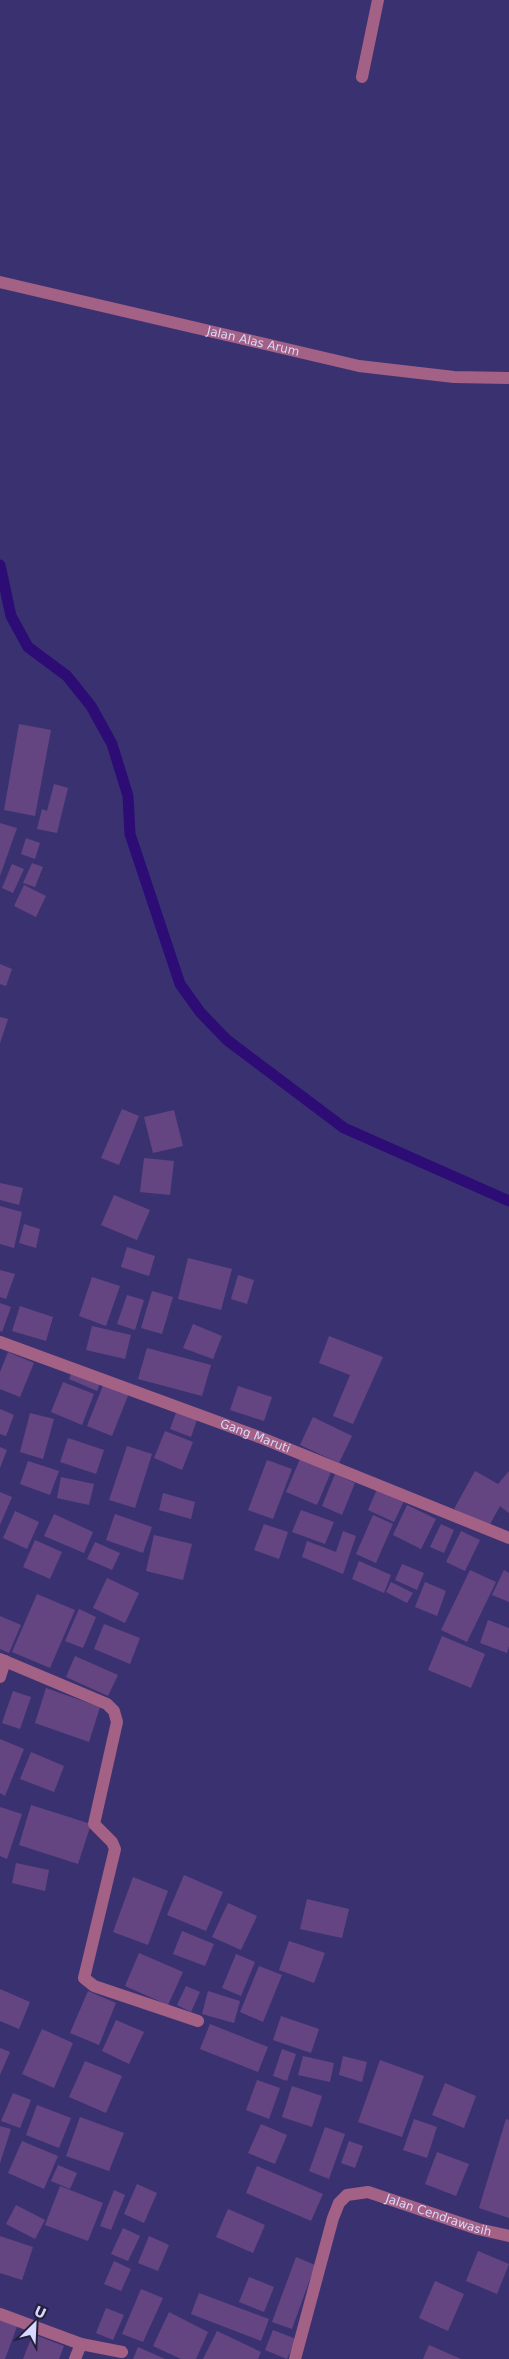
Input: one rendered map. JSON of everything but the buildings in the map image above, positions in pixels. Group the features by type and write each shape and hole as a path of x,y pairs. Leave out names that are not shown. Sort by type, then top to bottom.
{"street":[{"path":"362,76 378,0"},
{"name":"Jalan Alas Arum","path":"0,282 359,366 454,377 509,378"},
{"name":"Gang Maruti","path":"0,1342 259,1437 509,1538"},
{"path":"0,1677 2,1660 107,1704 116,1716 117,1722 94,1824 112,1842 115,1849 84,1978 94,1986 198,2021"},
{"name":"Jalan Cendrawasih","path":"295,2359 333,2218 339,2203 347,2195 368,2192 478,2229 509,2236"},
{"path":"0,2314 81,2344 122,2352"},
{"path":"74,2359 81,2344"}],"waterway":[{"path":"0,565 11,616 28,647 67,676 91,706 112,744 128,796 130,834 180,984 200,1012 227,1040 344,1128 509,1201"}]}
